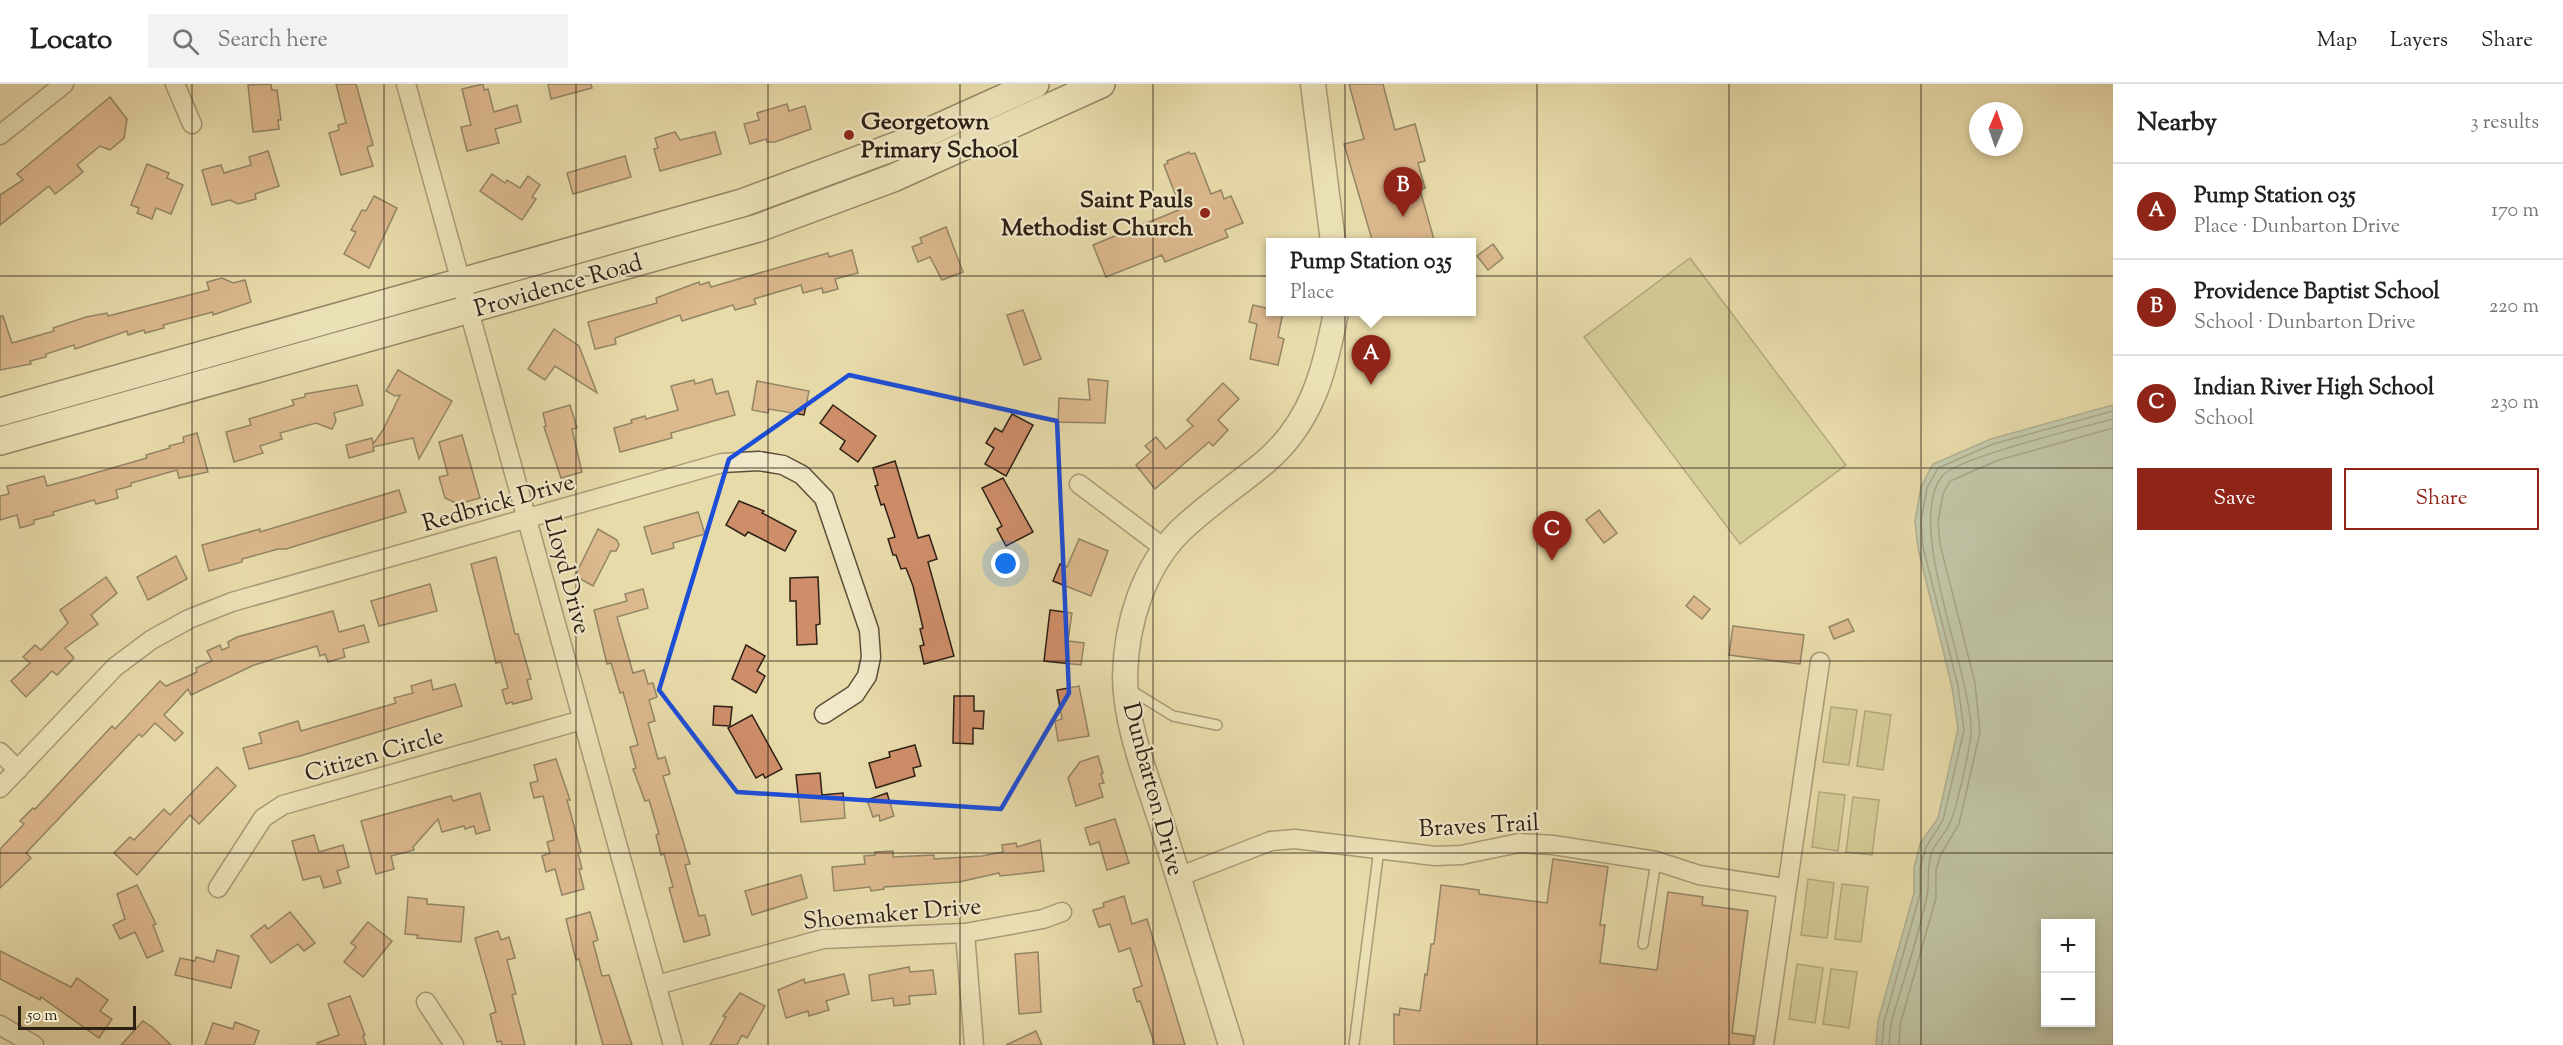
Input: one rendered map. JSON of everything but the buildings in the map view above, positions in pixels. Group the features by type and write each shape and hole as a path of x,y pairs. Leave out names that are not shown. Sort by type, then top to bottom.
{"main road":[{"name":"Providence Road","path":"0,412 460,284 688,219 797,185 904,143 1035,84"},
{"name":"Providence Road","path":"0,441 468,311 703,244 801,213 945,156 1101,84"}],"street":[{"path":"0,135 64,84"},
{"path":"175,84 192,124"},
{"name":"Lloyd Drive","path":"406,84 460,284 529,519 582,720 673,1045"},
{"path":"1313,84 1332,238"},
{"name":"Dunbarton Drive","path":"1231,1045 1144,768 1127,687 1128,639 1136,607 1164,548 1195,518 1266,461 1286,441 1320,386 1335,316"},
{"name":"Redbrick Drive","path":"0,788 115,667 150,640 189,619 232,602 722,463 759,460 783,465 802,475 824,498 868,630 871,657 867,676 855,693 824,714"},
{"path":"1079,484 1164,548"},
{"path":"1764,1045 1785,888 1820,662"},
{"name":"Citizen Circle","path":"218,888 263,818 283,805 582,720"},
{"path":"0,752 18,770"},
{"name":"Braves Trail","path":"1178,877 1271,841 1295,839 1435,856 1461,855 1519,843 1553,845 1656,861 1699,875 1785,888"},
{"name":"Shoemaker Drive","path":"657,985 823,939 965,933 1043,919 1062,912"},
{"path":"965,933 974,1045"},
{"path":"426,1002 454,1045"},
{"path":"0,1025 34,1045"}],"lane":[{"path":"1127,687 1173,716 1217,725"},
{"path":"1354,1045 1379,849"},
{"path":"1643,944 1656,861"}],"highlighted area":[{"path":"849,375 1057,421 1069,693 1001,809 737,792 659,690 729,459"}],"green space":[{"path":"1690,258 1846,465 1740,544 1584,337"},
{"path":"1831,707 1857,710 1849,765 1823,762"},
{"path":"1865,711 1891,715 1883,770 1857,766"},
{"path":"1819,792 1845,795 1838,851 1812,847"},
{"path":"1853,797 1879,800 1872,855 1846,852"},
{"path":"1808,879 1834,883 1827,938 1801,935"},
{"path":"1842,884 1868,887 1861,942 1835,939"},
{"path":"1797,964 1823,968 1815,1023 1789,1019"},
{"path":"1831,969 1857,972 1849,1028 1823,1024"}],"water":[{"path":"2113,405 2113,1045 1876,1045 1878,1021 1914,893 1914,868 1920,844 1938,818 1958,729 1952,687 1918,548 1915,521 1921,487 1933,464 1991,439"}],"place":[{"name":"Georgetown Primary School","path":"849,135"},
{"name":"Saint Pauls Methodist Church","path":"1205,213"},
{"name":"Providence Baptist School","path":"1403,217"},
{"name":"Pump Station 035","path":"1371,385"},
{"name":"Indian River High School","path":"1552,561"}]}
